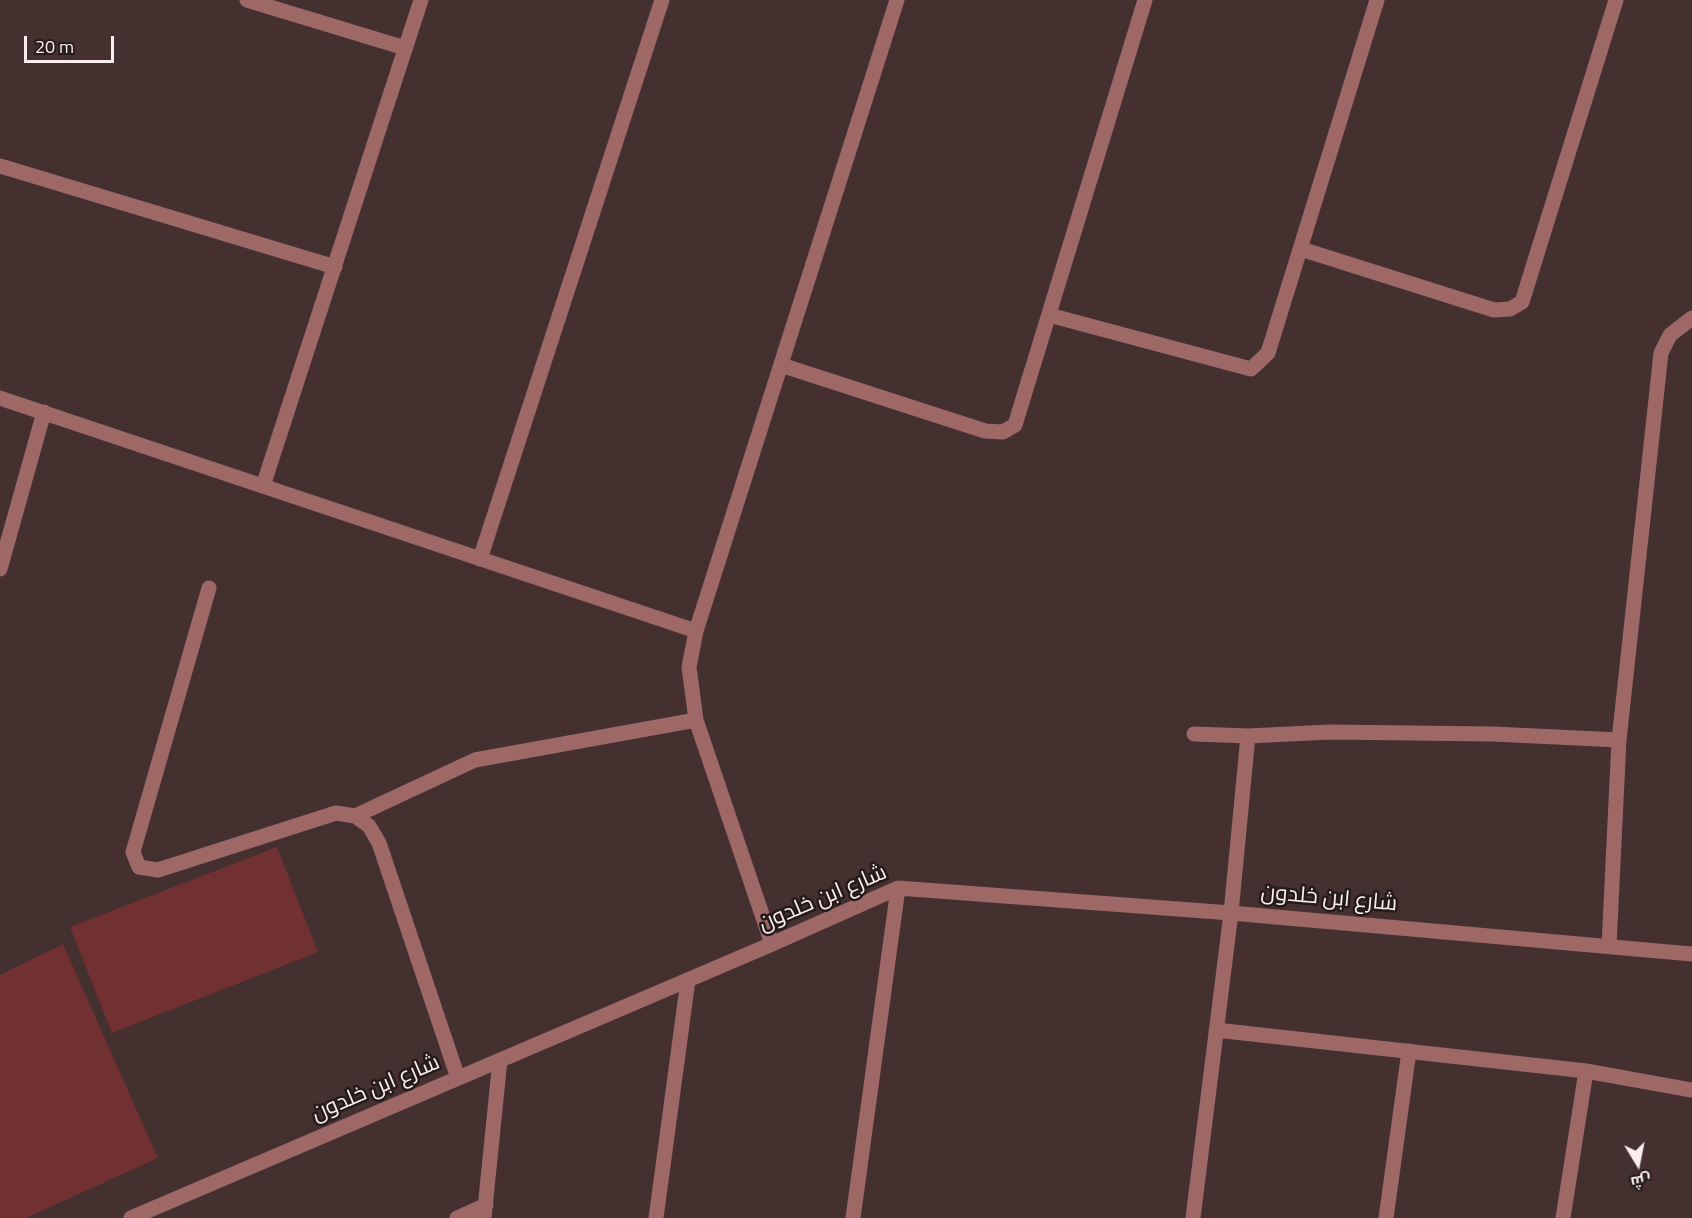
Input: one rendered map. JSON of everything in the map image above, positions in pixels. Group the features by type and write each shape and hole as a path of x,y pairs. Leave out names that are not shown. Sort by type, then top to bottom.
{"street":[{"path":"247,0 405,48"},
{"path":"263,486 421,0"},
{"path":"480,559 662,0"},
{"path":"772,944 696,720 689,668 696,631 897,0"},
{"path":"781,365 985,431 1003,432 1015,425 1145,0"},
{"path":"1048,315 1251,369 1268,353 1377,0"},
{"path":"1301,249 1494,310 1510,309 1522,302 1616,0"},
{"path":"0,166 334,267"},
{"path":"1609,946 1619,740 1661,353 1670,335 1692,318"},
{"path":"0,398 696,631"},
{"path":"0,569 44,412"},
{"path":"209,588 133,852 139,867 158,870 336,813 355,816 369,826 379,843 458,1078"},
{"path":"355,816 475,760 696,720"},
{"path":"1194,734 1248,736 1330,732 1481,734 1619,740"},
{"path":"1193,1218 1231,913 1248,736"},
{"path":"853,1218 898,888"},
{"name":"شارع ابن خلدون","path":"131,1218 898,888 1231,913 1692,954"},
{"path":"656,1218 688,980"},
{"path":"1216,1030 1586,1071 1692,1090"},
{"path":"1386,1218 1409,1051"},
{"path":"457,1218 485,1212 500,1060"},
{"path":"1563,1218 1586,1071"}],"shaded area":[{"path":"277,847 318,952 112,1033 70,927"},
{"path":"63,944 158,1158 26,1218 0,1218 0,975"}]}
